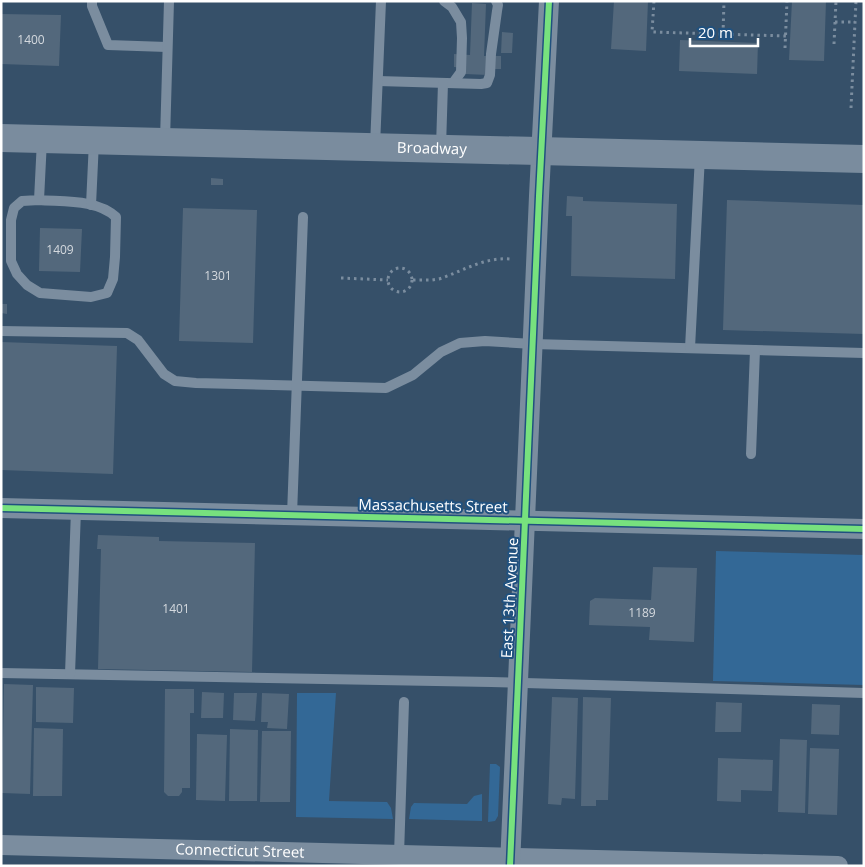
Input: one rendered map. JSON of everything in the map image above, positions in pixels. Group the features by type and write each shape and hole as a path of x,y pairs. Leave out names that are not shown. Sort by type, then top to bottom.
{"main road":[{"name":"Broadway","path":"1,138 864,159"}],"street":[{"name":"East 13th Avenue","path":"510,862 549,1"},
{"name":"Massachusetts Street","path":"1,508 864,529"},
{"name":"Connecticut Street","path":"1,845 399,855 510,862 838,866"}],"lane":[{"path":"92,1 92,6 108,44 167,47"},
{"path":"165,142 169,1"},
{"path":"376,147 381,1"},
{"path":"441,148 448,83 460,72 462,38 461,22 452,7 444,1"},
{"path":"378,81 487,83 490,75 498,5 496,1"},
{"path":"38,200 42,139"},
{"path":"91,205 94,140"},
{"path":"690,348 700,155"},
{"path":"38,200 91,205 110,212 116,217 113,279 107,293 91,297 40,293 27,285 17,274 11,261 11,220 14,208 22,201 38,200"},
{"path":"292,515 303,217"},
{"path":"1,331 127,333 138,340 164,374 175,381 386,388 413,374 441,352 460,343 485,341 864,353"},
{"path":"750,454 755,350"},
{"path":"70,674 76,510"},
{"path":"1,673 518,683 864,693"},
{"path":"399,855 404,702"}],"path":[{"path":"654,1 652,32 786,36"},
{"path":"723,34 724,1"},
{"path":"785,48 787,1"},
{"path":"834,44 836,1"},
{"path":"851,108 856,1"},
{"path":"835,22 855,22"},
{"path":"413,280 440,279 488,260 510,259"},
{"path":"400,268 408,270 413,280 407,291 400,293 392,290 388,280 392,270 400,268"},
{"path":"341,278 388,280"}],"shaded area":[{"path":"716,551 864,555 864,685 713,681"},
{"path":"297,693 336,693 329,801 387,802 391,808 393,819 296,817"},
{"path":"490,764 496,764 500,767 498,816 495,821 488,822"},
{"path":"482,794 482,821 409,819 411,807 414,803 467,804 474,796"}],"building":[{"path":"614,1 648,1 646,51 611,49"},
{"path":"792,1 826,1 824,61 789,60"},
{"path":"472,3 486,4 484,56 501,56 501,69 488,69 488,75 465,74 465,68 454,67 454,54 470,55"},
{"path":"1,14 61,15 59,66 1,64"},
{"path":"502,32 513,33 512,53 501,53"},
{"path":"680,40 758,43 757,74 679,71"},
{"path":"211,178 223,179 223,185 211,185"},
{"path":"567,196 583,197 583,201 677,204 675,279 571,276 572,216 566,216"},
{"path":"727,200 864,205 864,334 723,330"},
{"path":"183,208 257,210 253,343 179,341"},
{"path":"40,228 82,229 80,272 39,271"},
{"path":"1,304 7,304 7,314 1,313"},
{"path":"1,342 117,346 113,474 1,470"},
{"path":"98,535 159,537 159,541 255,543 252,672 98,669 101,549 97,549"},
{"path":"653,567 697,568 694,642 649,640 650,627 589,625 590,601 595,598 651,600"},
{"path":"4,684 33,685 30,794 2,793"},
{"path":"36,687 74,688 73,723 36,722"},
{"path":"165,689 194,689 194,713 190,713 190,788 182,788 179,796 168,796 164,792"},
{"path":"202,692 224,693 223,718 201,718"},
{"path":"234,693 257,693 255,721 233,720"},
{"path":"262,693 289,694 287,729 267,728 268,722 261,722"},
{"path":"552,697 578,698 575,799 562,798 561,805 548,804"},
{"path":"583,697 611,698 608,800 596,800 596,806 581,806"},
{"path":"716,702 742,703 741,732 715,732"},
{"path":"812,704 840,705 839,735 811,734"},
{"path":"34,728 63,729 62,796 33,796"},
{"path":"230,729 258,730 257,801 229,801"},
{"path":"262,731 291,731 290,802 260,802"},
{"path":"197,734 227,735 225,801 196,800"},
{"path":"780,739 807,740 805,813 778,812"},
{"path":"810,748 839,749 837,815 808,814"},
{"path":"718,758 773,760 772,791 741,790 741,802 717,801"}],"cycle path":[{"path":"510,866 549,1"},
{"path":"1,508 864,529"}]}
